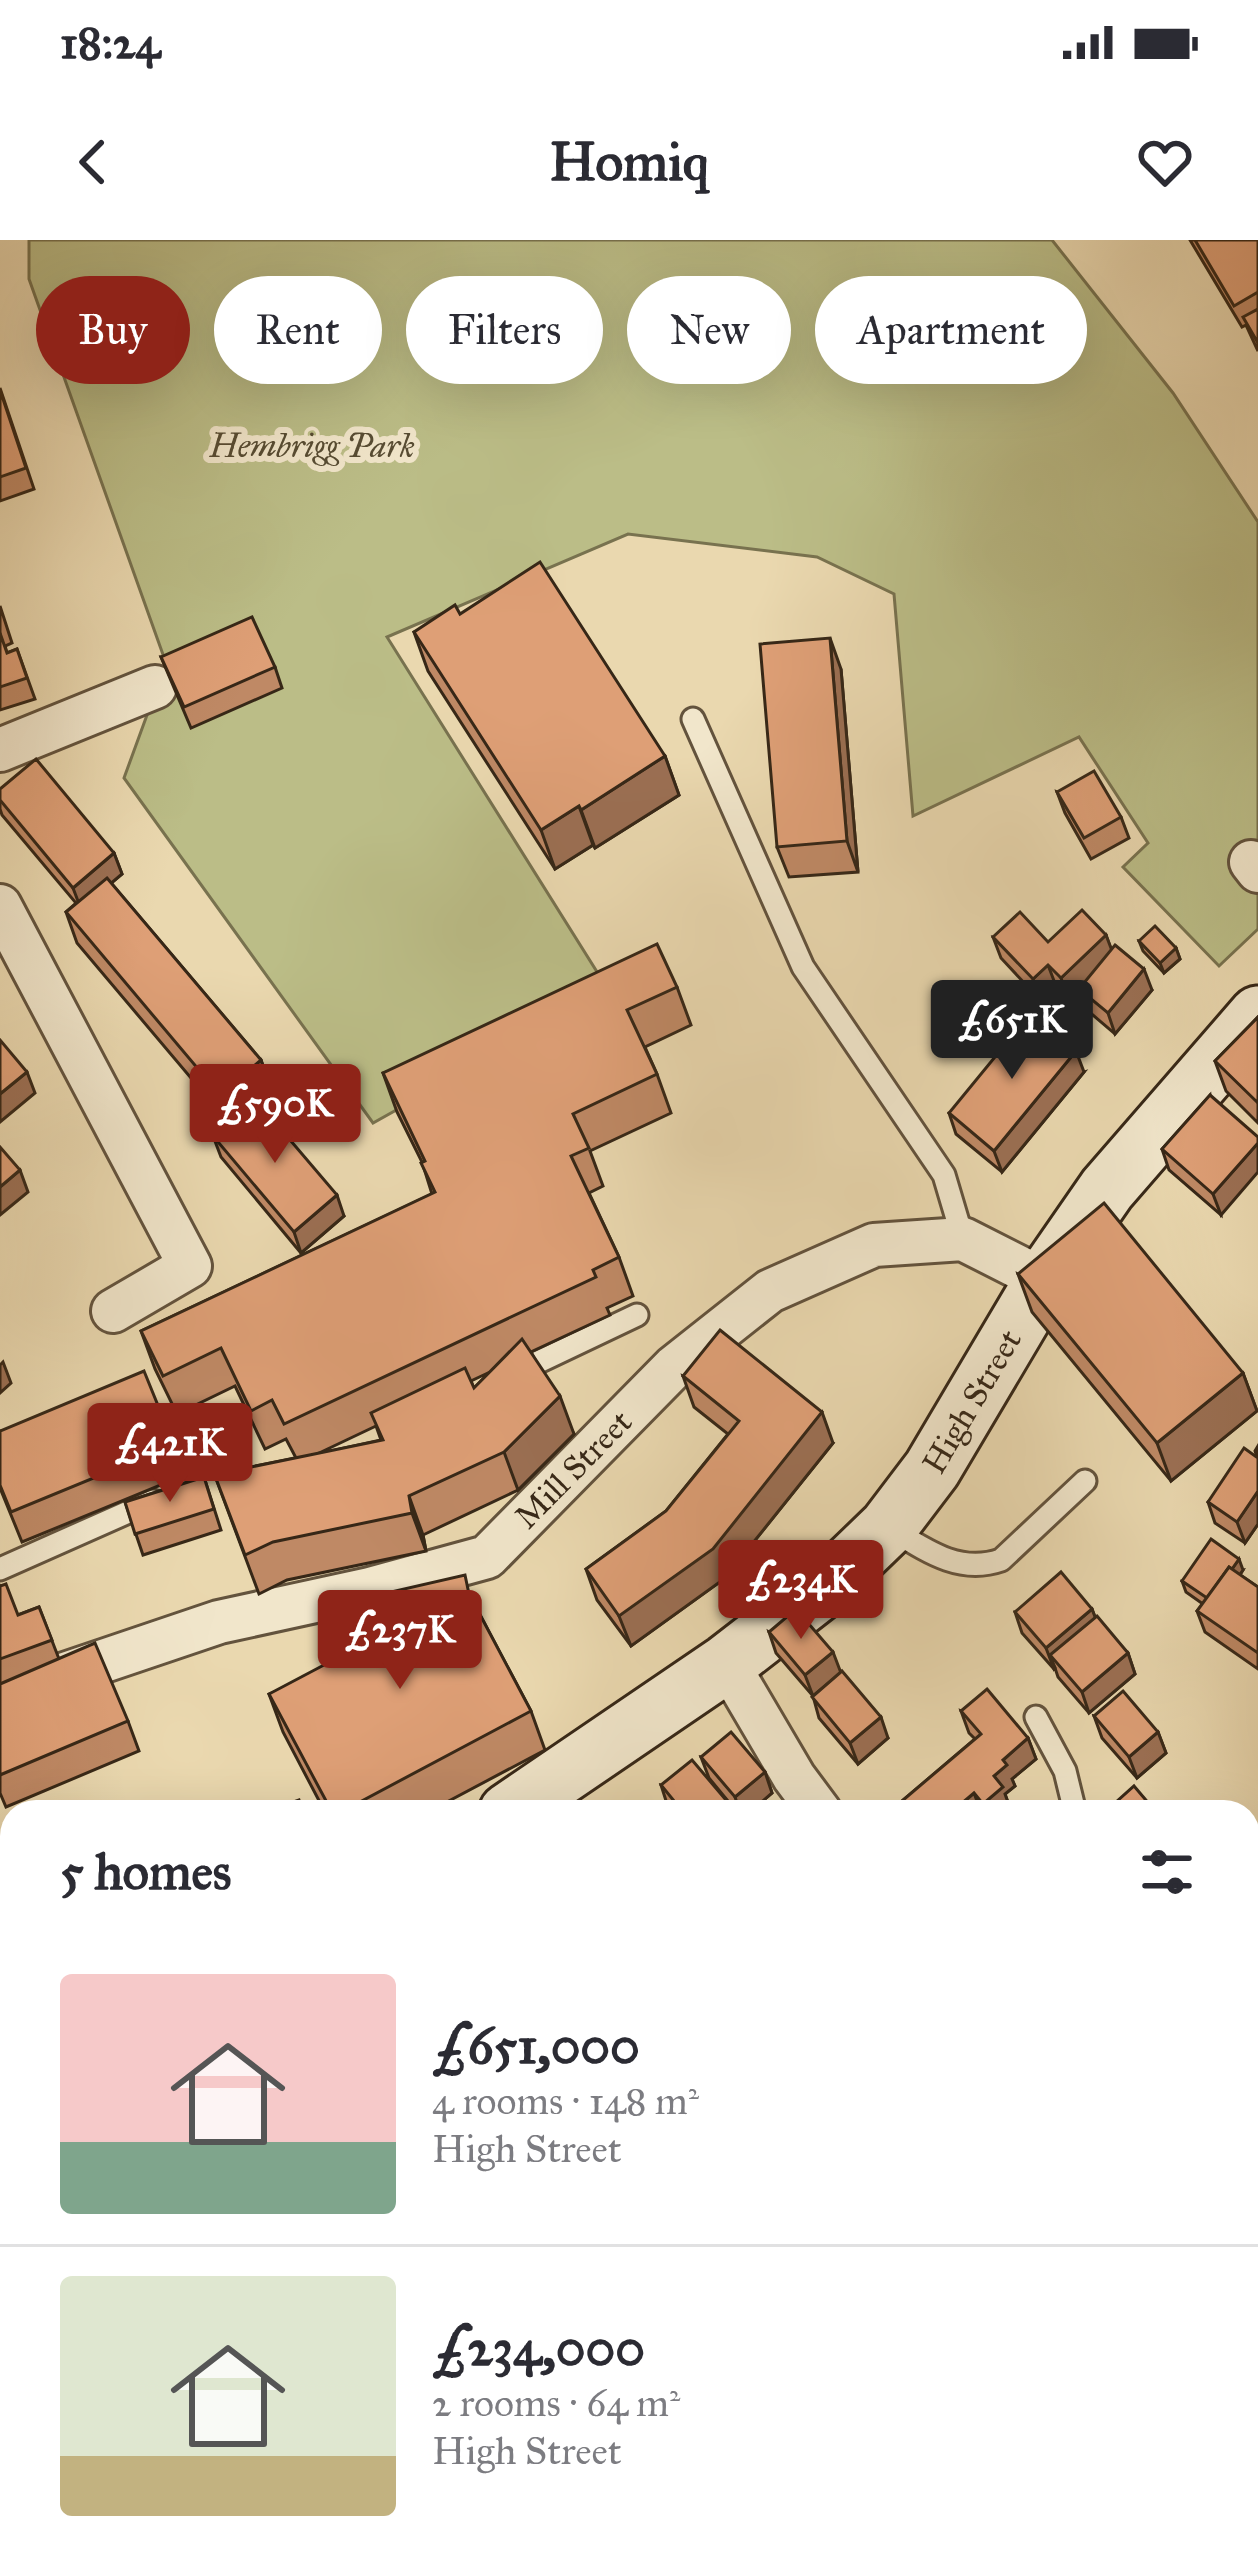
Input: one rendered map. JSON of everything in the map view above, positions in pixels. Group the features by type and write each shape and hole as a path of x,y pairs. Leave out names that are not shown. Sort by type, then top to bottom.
{"street":[{"path":"0,751 155,687"},
{"path":"0,906 190,1266 113,1311"},
{"name":"High Street","path":"526,1800 727,1664 830,1583 888,1527 932,1468 1044,1280 1107,1189 1258,1016"},
{"path":"963,1239 1044,1280"},
{"name":"Mill Street","path":"0,1696 219,1622 487,1557 674,1367 770,1291 874,1245 963,1239"},
{"path":"727,1664 811,1800"}],"lane":[{"path":"694,719 803,967 944,1175 963,1239"},
{"path":"490,1385 637,1316"},
{"path":"888,1527 938,1557 984,1566 1001,1560 1085,1481"},
{"path":"0,1570 172,1495"},
{"path":"1036,1717 1064,1771 1072,1800"}],"green space":[{"name":"Hembrigg Park","path":"29,240 1052,240 1080,276 815,276 815,384 1087,384 1087,284 1173,393 1258,522 1258,929 1219,966 1123,867 1148,843 1079,737 913,816 894,594 817,557 628,534 387,637 609,991 373,1123 124,778 166,663 66,384 190,384 190,276 36,276 36,299 29,279"}],"building":[{"path":"1195,240 1258,240 1258,292 1234,306"},
{"path":"1258,309 1258,343 1243,317"},
{"path":"0,390 26,468 0,477"},
{"path":"540,562 665,756 541,830 414,632 455,605 460,614"},
{"path":"252,617 275,667 184,707 161,657"},
{"path":"0,633 7,653 17,649 27,678 0,687"},
{"path":"830,638 847,841 777,847 760,644"},
{"path":"36,759 114,853 73,888 0,800 0,789"},
{"path":"1094,771 1121,817 1084,838 1057,792"},
{"path":"107,878 261,1060 220,1095 66,912"},
{"path":"1082,910 1106,935 1061,978 1048,965 1033,979 993,937 1020,912 1048,942"},
{"path":"1155,926 1176,948 1160,963 1139,941"},
{"path":"657,944 677,987 627,1010 657,1074 573,1114 589,1148 571,1156 619,1257 593,1270 596,1277 284,1424 272,1400 251,1411 221,1348 163,1376 141,1331 435,1192 383,1073"},
{"path":"1115,945 1144,969 1108,1013 1079,989"},
{"path":"1031,1013 1076,1051 994,1151 949,1113"},
{"path":"1258,1017 1258,1103 1215,1061"},
{"path":"0,1040 27,1072 0,1094"},
{"path":"1210,1095 1258,1137 1258,1143 1213,1194 1162,1149"},
{"path":"256,1100 337,1195 294,1232 213,1136"},
{"path":"0,1147 20,1170 0,1187"},
{"path":"1104,1203 1243,1373 1157,1443 1018,1274"},
{"path":"720,1330 822,1412 713,1549 619,1616 586,1569 666,1511 739,1421 683,1376"},
{"path":"522,1339 560,1396 504,1452 409,1496 412,1513 273,1542 245,1555 209,1460 244,1447 251,1467 383,1440 371,1413 465,1368 474,1388"},
{"path":"144,1371 174,1445 11,1512 0,1485 0,1431"},
{"path":"1244,1448 1258,1458 1258,1491 1237,1522 1208,1502"},
{"path":"204,1477 214,1509 135,1534 125,1502"},
{"path":"1211,1539 1239,1559 1207,1598 1182,1581"},
{"path":"1229,1567 1258,1587 1258,1653 1197,1611"},
{"path":"1061,1572 1092,1609 1046,1648 1015,1612"},
{"path":"465,1575 469,1594 531,1711 364,1800 326,1800 269,1694 358,1647 347,1602"},
{"path":"6,1584 18,1615 39,1607 52,1640 0,1659 0,1586"},
{"path":"796,1609 833,1652 805,1675 769,1632"},
{"path":"1097,1616 1128,1653 1082,1692 1050,1655"},
{"path":"95,1643 128,1721 0,1775 0,1684"},
{"path":"842,1671 881,1717 850,1743 812,1697"},
{"path":"987,1689 1028,1738 1003,1760 1007,1765 994,1776 1003,1787 988,1800 980,1800 974,1793 966,1800 903,1800 981,1734 961,1711"},
{"path":"1123,1691 1158,1732 1129,1757 1094,1716"},
{"path":"731,1732 765,1772 735,1797 701,1757"},
{"path":"692,1760 726,1800 673,1800 661,1785"},
{"path":"1134,1786 1146,1800 1118,1800"}]}
